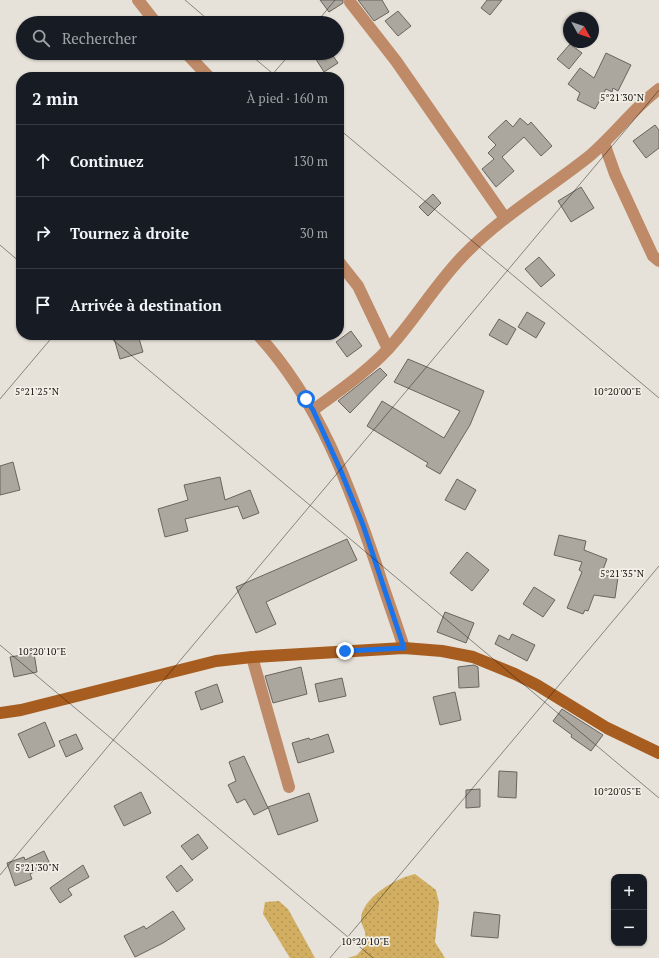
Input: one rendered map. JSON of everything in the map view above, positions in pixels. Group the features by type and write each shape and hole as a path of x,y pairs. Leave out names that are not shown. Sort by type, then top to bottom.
{"street":[{"path":"138,0 151,16"},
{"path":"350,2 396,61 505,218"},
{"path":"193,60 204,72"},
{"path":"313,410 388,349 442,278 463,256 505,218 587,158 604,143 635,109 659,89"},
{"path":"604,143 621,188 653,256 659,261"},
{"path":"344,268 358,286 388,349"},
{"path":"262,340 272,351 313,410 340,469 363,525 404,648"},
{"path":"0,713 21,710 195,666 252,657 404,648 442,650 473,657 496,665 537,685 607,728 659,753"},
{"path":"252,657 289,787"}],"shaded area":[{"path":"415,874 436,890 439,903 435,942 445,958 348,958 357,955 366,945 365,932 361,920 367,904 381,890 407,876"},
{"path":"279,901 288,909 315,958 290,958 263,914 265,902"}],"building":[{"path":"320,0 343,0 343,3 329,12"},
{"path":"358,0 382,0 389,12 374,21"},
{"path":"487,0 502,0 490,15 481,8"},
{"path":"398,11 411,26 398,36 385,21"},
{"path":"567,48 575,48 582,53 569,69 557,59"},
{"path":"606,53 631,65 618,91 613,88 612,92 606,89 595,109 577,100 580,93 568,84 580,68 594,78"},
{"path":"316,60 336,60 338,63 324,72"},
{"path":"520,118 528,125 531,122 552,146 541,156 524,137 502,157 514,171 496,187 482,169 494,159 488,153 496,145 488,137 506,120 513,127"},
{"path":"655,125 659,130 659,148 646,158 633,141"},
{"path":"581,187 594,208 571,222 558,201"},
{"path":"433,194 441,203 428,216 419,207"},
{"path":"539,257 555,275 541,287 525,269"},
{"path":"527,312 545,323 536,338 518,327"},
{"path":"499,319 516,329 507,345 489,335"},
{"path":"351,331 362,346 347,357 336,342 339,340 344,340 344,336"},
{"path":"114,340 139,340 143,352 120,359"},
{"path":"408,359 484,391 470,425 440,474 426,466 428,463 367,426 382,401 444,438 460,411 394,382"},
{"path":"380,368 387,375 350,413 338,401"},
{"path":"13,462 20,490 0,495 0,466"},
{"path":"220,477 225,500 250,490 259,513 243,519 238,506 185,519 188,531 165,537 158,509 188,500 184,485"},
{"path":"457,479 476,490 465,510 445,500"},
{"path":"559,535 586,541 584,550 607,559 601,575 618,577 615,598 594,595 588,611 585,610 583,614 567,608 582,572 579,570 582,562 554,555"},
{"path":"347,539 357,560 266,602 276,624 256,633 236,587"},
{"path":"467,552 489,570 472,591 450,573"},
{"path":"534,587 555,600 543,617 523,604"},
{"path":"445,612 474,623 466,643 437,632"},
{"path":"512,634 535,645 527,661 495,644 499,635 509,640"},
{"path":"34,653 37,672 14,677 10,657"},
{"path":"474,665 478,667 479,687 459,688 458,667"},
{"path":"301,667 307,694 273,703 265,676"},
{"path":"342,678 346,696 319,702 315,684"},
{"path":"217,684 223,702 201,710 195,692"},
{"path":"455,692 461,720 440,725 433,697"},
{"path":"562,709 603,735 591,751 571,737 572,735 553,721"},
{"path":"45,722 55,746 29,758 18,734"},
{"path":"76,734 83,749 66,757 59,741"},
{"path":"328,734 334,752 298,763 292,743 309,738 310,740"},
{"path":"244,756 268,808 254,815 245,799 237,803 228,785 236,781 229,762"},
{"path":"499,771 517,772 516,798 498,797"},
{"path":"480,789 480,807 466,808 466,790"},
{"path":"141,792 151,813 124,826 114,806"},
{"path":"309,793 318,821 278,835 268,807"},
{"path":"198,834 208,848 192,860 181,846"},
{"path":"44,851 50,864 30,874 32,879 15,886 7,863 24,857 25,860"},
{"path":"83,865 89,877 68,889 72,895 60,903 50,888"},
{"path":"181,865 193,880 177,892 166,877"},
{"path":"173,911 185,929 163,943 135,957 124,936 144,926 146,929"},
{"path":"474,912 500,915 498,938 471,936"}],"route":[{"path":"306,399 313,410 340,469 363,525 396,620 404,648 345,651"}]}
